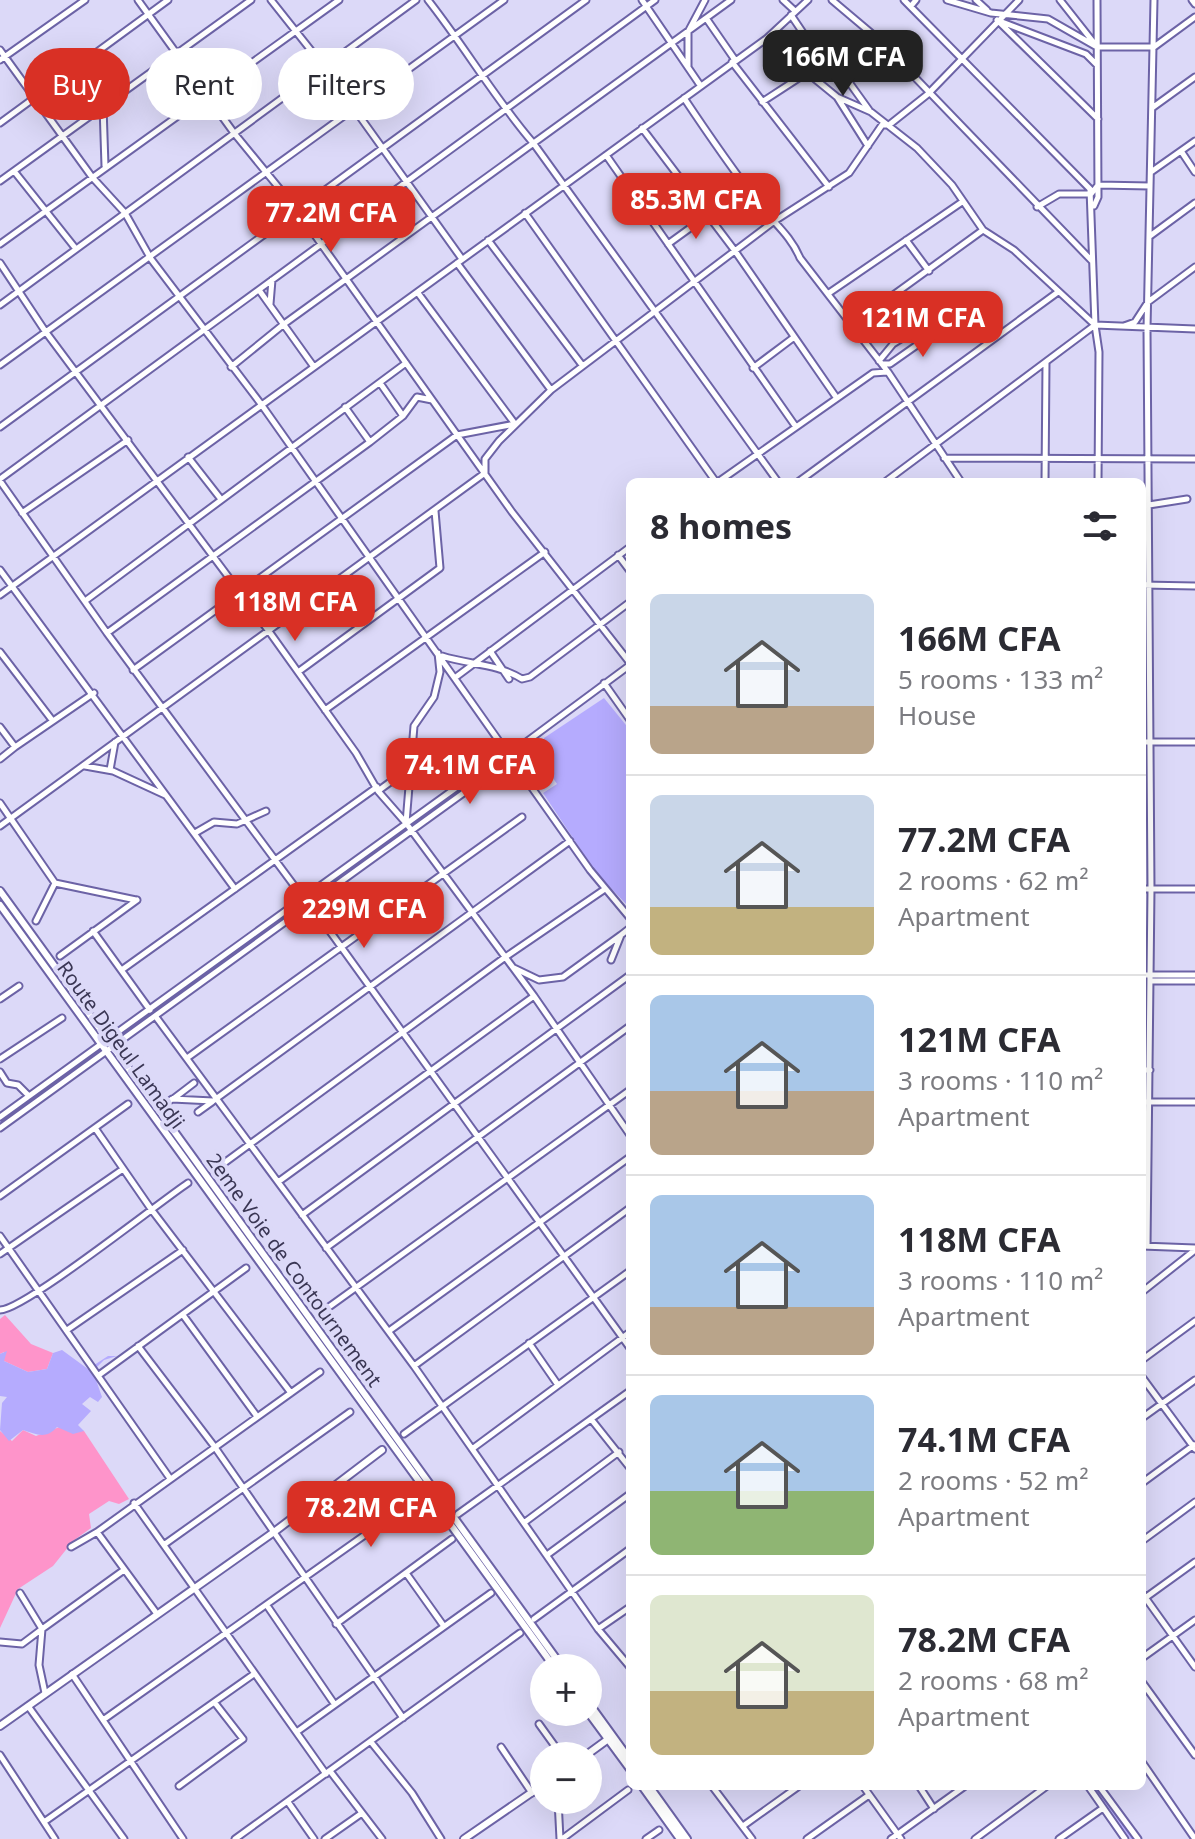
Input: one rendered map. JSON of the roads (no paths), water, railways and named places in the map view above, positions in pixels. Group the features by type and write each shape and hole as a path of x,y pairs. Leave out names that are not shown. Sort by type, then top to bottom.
{"main road":[{"name":"2eme Voie de Contournement","path":"0,891 105,1046 113,1047 553,1654"},
{"name":"Route Digeul Lamadji","path":"0,905 545,1654"},
{"path":"0,1726 274,1532 382,1450"},
{"path":"602,1725 626,1763"},
{"path":"600,1726 626,1756"},
{"path":"602,1744 610,1738"},
{"path":"645,1790 680,1839"},
{"path":"652,1790 687,1839"},
{"path":"464,1839 530,1794"}],"street":[{"path":"2,58 85,0"},
{"path":"138,0 172,48"},
{"path":"103,48 168,0"},
{"path":"184,48 251,0"},
{"path":"271,0 309,48"},
{"path":"262,56 339,0"},
{"path":"352,48 416,0"},
{"path":"428,0 456,36 505,111 534,144 561,186 775,478"},
{"path":"414,66 504,0"},
{"path":"0,427 586,0"},
{"path":"642,0 700,85"},
{"path":"304,899 133,670 0,480 655,0"},
{"path":"688,67 688,32 705,0"},
{"path":"231,367 284,324 731,0"},
{"path":"783,0 826,67 841,71 871,112"},
{"path":"0,595 766,39 808,0"},
{"path":"832,0 877,38 1093,262"},
{"path":"904,0 1082,179 1091,194 1095,325 1099,352 1098,478"},
{"path":"911,6 916,0"},
{"path":"947,0 991,13"},
{"path":"976,0 1000,18 1086,54 1098,66"},
{"path":"485,473 485,459 515,424 551,390 773,222 856,167 882,125 889,125 928,94 1019,0"},
{"path":"1060,0 1097,47"},
{"path":"1093,209 1098,185 1097,0"},
{"path":"1146,565 1150,459 1147,329 1154,0"},
{"path":"1000,18 1048,19 1097,47 1154,47 1195,17"},
{"path":"706,18 762,102 829,187"},
{"path":"1000,18 1098,119"},
{"path":"766,39 805,74 814,75 837,97 868,146"},
{"path":"0,50 2,58 24,85"},
{"path":"814,75 826,67"},
{"path":"762,102 805,74"},
{"path":"1151,109 1195,77"},
{"path":"837,97 871,112 889,125 941,171 983,230 1014,250 1095,325 1195,329"},
{"path":"684,98 773,222 793,242 800,258 888,372 958,478"},
{"path":"0,305 278,102"},
{"path":"0,123 24,106"},
{"path":"50,120 92,177 125,213 151,259 261,404 570,841 626,913"},
{"path":"0,181 83,120"},
{"path":"103,120 105,167"},
{"path":"0,244 171,120"},
{"path":"224,120 297,210 457,435 626,659"},
{"path":"0,365 151,259 267,170 339,120"},
{"path":"361,120 408,181 459,261 551,390"},
{"path":"642,128 735,251 836,397"},
{"path":"1150,173 1195,141"},
{"path":"1181,151 1195,172"},
{"path":"606,155 796,427"},
{"path":"14,171 44,213 76,249"},
{"path":"1091,194 1098,185"},
{"path":"1098,185 1150,186"},
{"path":"1037,207 1059,194 1091,194"},
{"path":"829,293 962,202"},
{"path":"1150,236 1195,203"},
{"path":"525,213 714,478"},
{"path":"668,244 708,215"},
{"path":"852,325 983,230"},
{"path":"905,239 929,271"},
{"path":"488,240 582,365"},
{"path":"0,263 45,331 79,372 268,630 377,789 534,996 626,1129"},
{"path":"1120,327 1135,322 1148,302 1195,267"},
{"path":"1185,274 1195,275"},
{"path":"270,305 272,280"},
{"path":"259,290 314,367"},
{"path":"803,478 1059,291"},
{"path":"418,293 515,424"},
{"path":"880,362 890,364 954,319"},
{"path":"924,340 916,324 925,320 934,333"},
{"path":"891,478 1095,325"},
{"path":"880,362 893,344 917,329"},
{"path":"753,368 793,338"},
{"path":"85,601 406,363"},
{"path":"1045,478 1046,363"},
{"path":"723,478 873,373 888,372"},
{"path":"107,633 403,416 421,391 420,382"},
{"path":"380,383 403,416"},
{"path":"417,397 434,401"},
{"path":"345,407 370,442"},
{"path":"133,670 457,435 515,424"},
{"path":"22,513 128,440"},
{"path":"188,457 220,498"},
{"path":"943,458 1195,459"},
{"path":"0,826 485,473"},
{"path":"1149,505 1187,499"},
{"path":"298,672 440,568 435,511"},
{"path":"456,677 626,550"},
{"path":"325,710 545,552"},
{"path":"618,555 626,566"},
{"path":"0,570 94,693 235,889"},
{"path":"1146,585 1195,586"},
{"path":"439,654 471,665 481,663 501,667 522,679 530,677 626,605"},
{"path":"490,651 509,679"},
{"path":"0,652 52,720"},
{"path":"409,828 414,726 434,697 440,672 439,654"},
{"path":"0,1128 150,1010 304,899 512,758 514,751 626,667"},
{"path":"604,683 626,714"},
{"path":"0,759 94,693"},
{"path":"0,727 15,747"},
{"path":"110,770 115,741"},
{"path":"1146,742 1195,742"},
{"path":"113,1047 311,905 507,751 514,751"},
{"path":"123,969 413,765"},
{"path":"84,766 110,770 168,796"},
{"path":"1146,766 1151,889 1150,1102 1146,1180"},
{"path":"0,803 55,883 137,900 60,956"},
{"path":"195,833 214,822 244,822 266,811"},
{"path":"187,1058 522,817"},
{"path":"198,1112 570,841"},
{"path":"36,921 55,883"},
{"path":"216,1169 504,958 605,889"},
{"path":"1146,889 1195,889"},
{"path":"311,905 626,1343"},
{"path":"93,931 150,1010"},
{"path":"510,966 539,980 563,977 626,931"},
{"path":"611,960 621,935"},
{"path":"1146,976 1195,978"},
{"path":"302,1215 626,978"},
{"path":"0,999 19,986"},
{"path":"278,1182 534,996"},
{"path":"156,1017 389,1331 440,1407 573,1589 598,1629 626,1662"},
{"path":"0,1059 62,1018"},
{"path":"326,1248 626,1029"},
{"path":"0,1117 105,1046"},
{"path":"0,1072 7,1083 18,1085 29,1096"},
{"path":"164,1105 194,1083"},
{"path":"322,1312 626,1093"},
{"path":"172,1099 215,1100"},
{"path":"1146,1102 1195,1102"},
{"path":"0,1196 128,1104"},
{"path":"95,1128 151,1209 291,1393"},
{"path":"389,1331 626,1160"},
{"path":"0,1254 123,1169"},
{"path":"0,1310 10,1308 38,1290 188,1183"},
{"path":"414,1366 626,1211"},
{"path":"0,1236 169,1477"},
{"path":"1146,1246 1195,1249"},
{"path":"1146,1289 1195,1249"},
{"path":"67,1330 183,1250"},
{"path":"99,1375 246,1268"},
{"path":"404,1434 626,1274"},
{"path":"183,1315 256,1415"},
{"path":"1146,1357 1195,1321"},
{"path":"472,1449 626,1335"},
{"path":"529,1343 558,1385"},
{"path":"138,1346 214,1446 403,1718"},
{"path":"71,1547 97,1532 169,1477 320,1372"},
{"path":"1146,1415 1195,1380"},
{"path":"1146,1383 1194,1447 1146,1480"},
{"path":"458,1514 626,1394"},
{"path":"165,1544 350,1412"},
{"path":"591,1419 626,1462"},
{"path":"525,1522 619,1452"},
{"path":"103,1720 268,1607 420,1496"},
{"path":"547,1555 626,1497"},
{"path":"1146,1538 1195,1502"},
{"path":"134,1503 196,1586 254,1674 382,1839"},
{"path":"97,1532 157,1614"},
{"path":"336,1624 452,1539"},
{"path":"534,1619 626,1552"},
{"path":"1146,1594 1195,1562"},
{"path":"0,1642 22,1644 124,1570"},
{"path":"406,1573 443,1625"},
{"path":"20,1593 42,1629 39,1665 45,1693"},
{"path":"298,1731 333,1702 491,1593"},
{"path":"1146,1598 1195,1667"},
{"path":"268,1607 333,1702"},
{"path":"598,1629 626,1610"},
{"path":"1146,1655 1195,1620"},
{"path":"235,1839 520,1633"},
{"path":"72,1674 183,1839"},
{"path":"44,1822 254,1674"},
{"path":"1146,1688 1195,1755"},
{"path":"179,1786 243,1739 215,1703"},
{"path":"28,1706 124,1839"},
{"path":"371,1742 412,1793 441,1839"},
{"path":"501,1747 530,1790"},
{"path":"0,1755 55,1839"},
{"path":"1146,1768 1195,1839"},
{"path":"561,1839 628,1790"},
{"path":"717,1790 752,1839"},
{"path":"743,1826 793,1790"},
{"path":"866,1790 899,1837"},
{"path":"922,1790 934,1809"},
{"path":"891,1839 899,1837 960,1790"},
{"path":"975,1839 1042,1790"},
{"path":"1091,1790 1125,1839"},
{"path":"1102,1790 1138,1839"},
{"path":"807,1839 869,1795"},
{"path":"288,1802 314,1839"},
{"path":"1059,1839 1103,1808"},
{"path":"325,1839 362,1813"},
{"path":"559,1814 561,1839"},
{"path":"646,1839 659,1830"}],"waterway":[{"path":"516,757 541,758"},
{"path":"120,1037 504,758"},
{"path":"0,1122 95,1055"},
{"path":"1097,1790 1132,1839"}]}
